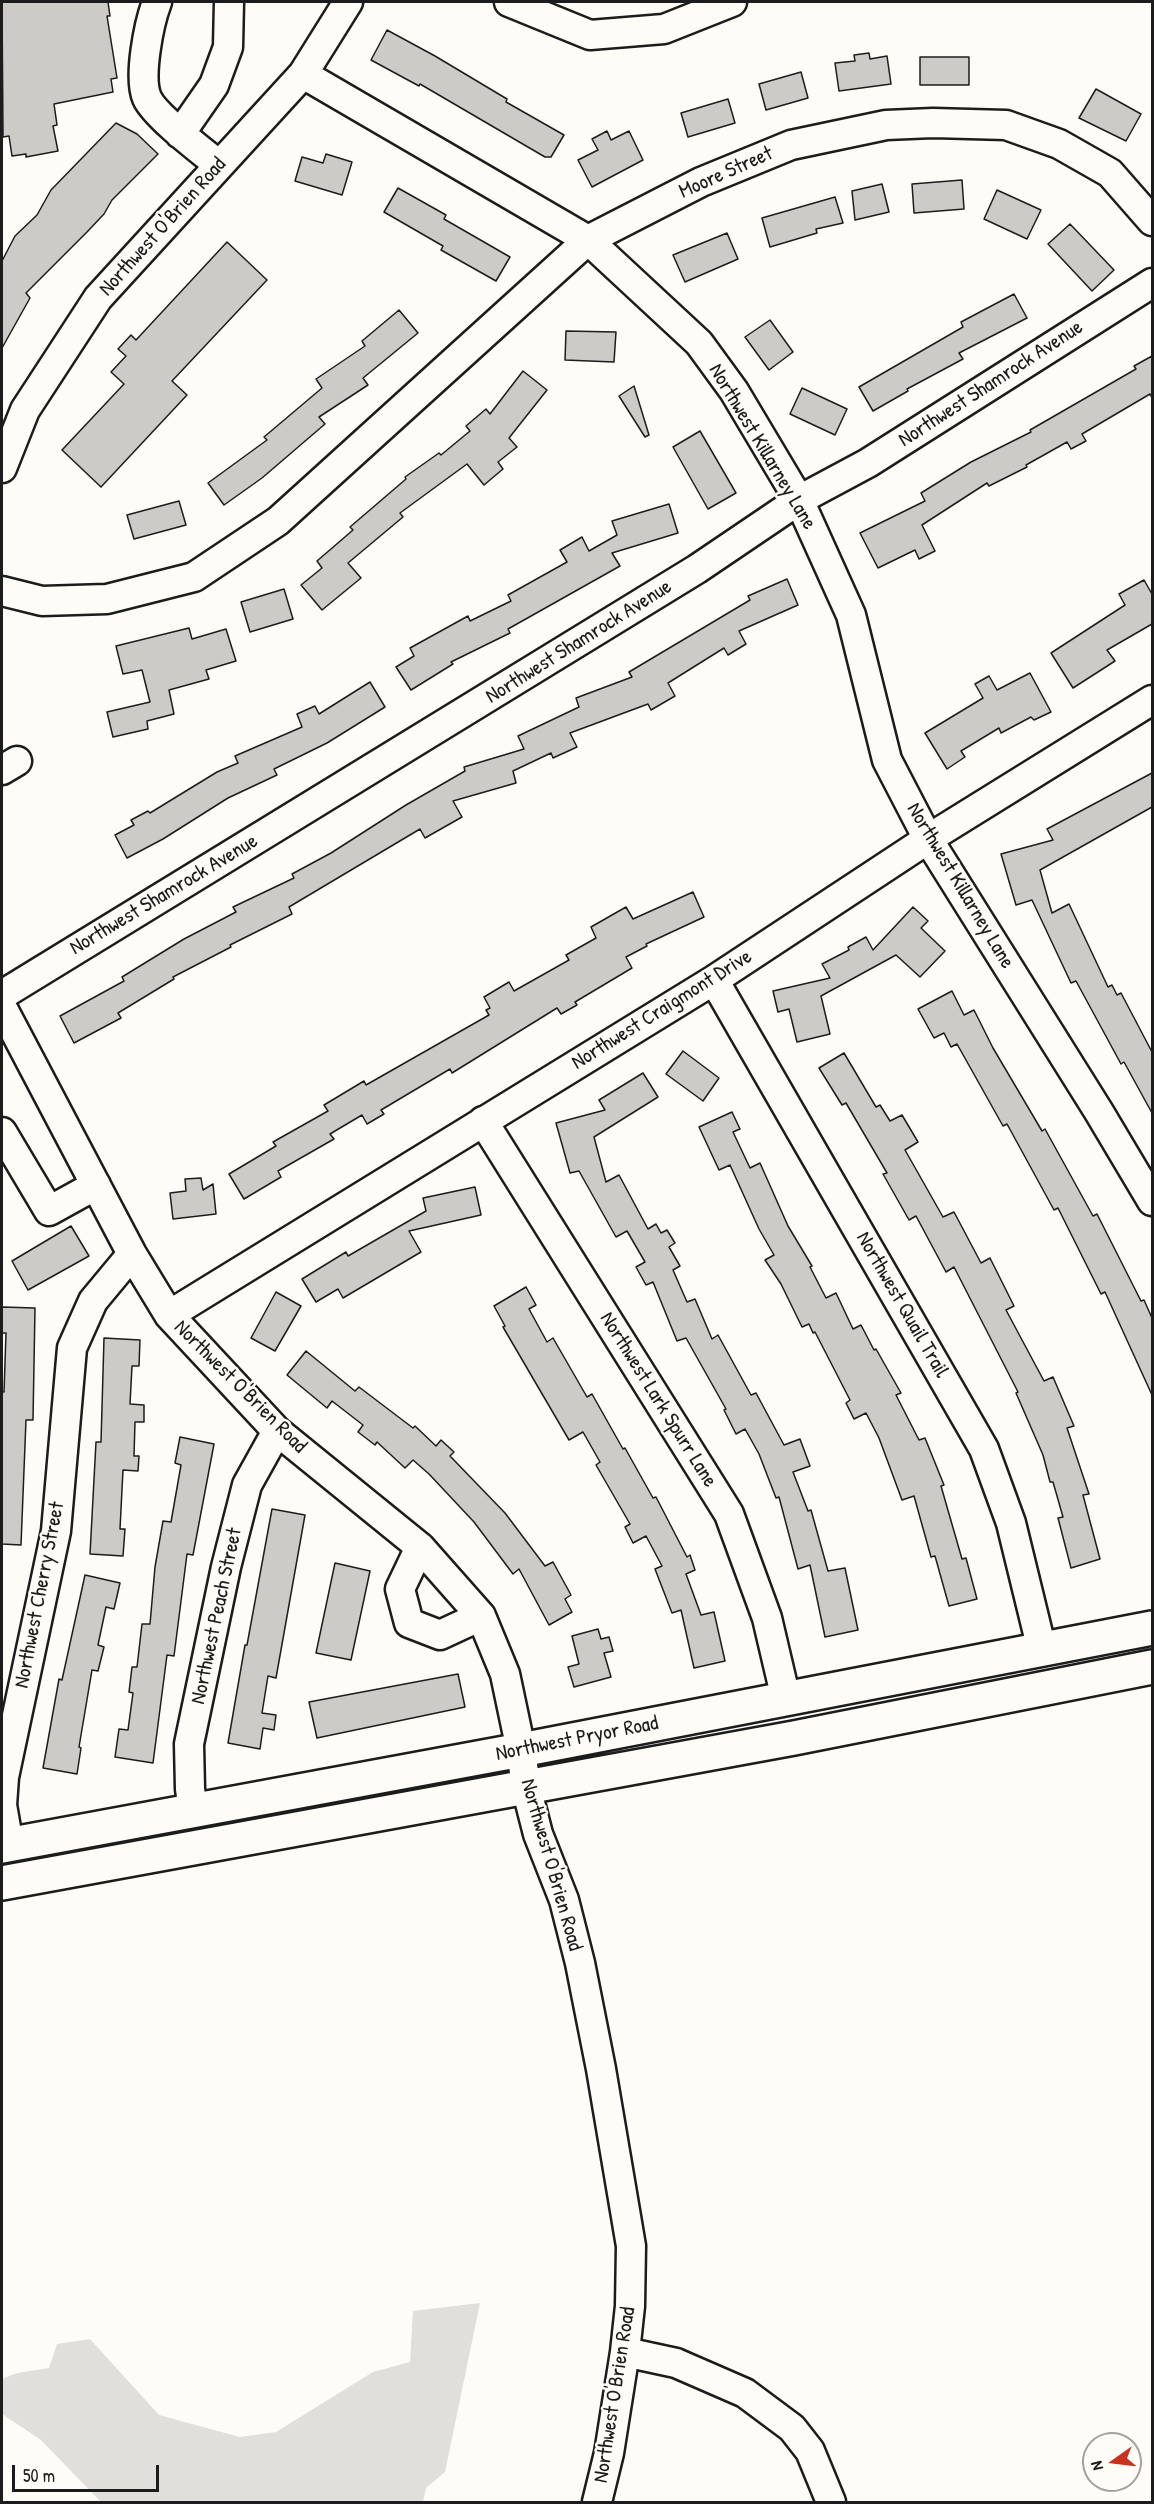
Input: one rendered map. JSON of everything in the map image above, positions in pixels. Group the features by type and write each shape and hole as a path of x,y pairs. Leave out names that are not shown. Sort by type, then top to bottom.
{"main road":[{"name":"Northwest Pryor Road","path":"5,1846 193,1809 521,1750 1152,1628"},
{"name":"Northwest Pryor Road","path":"2,1883 794,1738 1152,1667"}],"street":[{"path":"157,2 152,18 143,78 148,100 180,134 219,165"},
{"path":"180,134 214,85 228,47 229,2"},
{"name":"Northwest O'Brien Road","path":"2,468 24,410 98,298 303,74 348,2"},
{"path":"509,2 590,35 664,29 732,2"},
{"name":"Northwest Killarney Lane","path":"303,74 588,240 699,344 734,391 799,500 851,615 887,760 928,838 1093,1101 1152,1201"},
{"name":"Moore Street","path":"2,591 42,601 107,599 194,577 278,521 588,240 701,182 791,145 886,125 933,123 1006,125 1059,144 1110,173 1152,221"},
{"name":"Northwest Shamrock Avenue","path":"2,995 697,569 799,500 868,463 1152,283"},
{"name":"Northwest Craigmont Drive","path":"169,1315 714,980 928,838 1152,700"},
{"name":"Northwest Quail Trail","path":"714,980 984,1449 1011,1523 1042,1650"},
{"name":"Northwest O'Brien Road","path":"2,1007 132,1254 169,1315 277,1431 420,1547 481,1617 505,1674 521,1750 526,1787 538,1834 564,1900 580,1963 602,2069 631,2246 630,2306 625,2352 609,2454 597,2502"},
{"name":"Northwest Lark Spurr Lane","path":"483,1121 729,1514 751,1568 767,1618 786,1699"},
{"path":"2,1132 50,1211 96,1185"},
{"name":"Northwest Cherry Street","path":"5,1846 2,1805 4,1777 56,1531 72,1348 93,1301 132,1254"},
{"name":"Northwest Peach Street","path":"193,1809 189,1744 226,1567 247,1485 277,1431"},
{"path":"420,1547 400,1589 408,1623 440,1635 481,1617"},
{"path":"625,2352 676,2363 745,2393 792,2428 810,2451 831,2502"}],"shaded area":[{"path":"480,2303 445,2472 426,2488 423,2502 101,2502 41,2440 2,2414 2,2379 17,2373 49,2368 57,2344 90,2339 159,2415 240,2437 276,2432 373,2372 410,2362 413,2311"}],"building":[{"path":"2,2 108,2 110,16 107,16 117,78 111,79 113,92 54,104 57,125 53,126 58,151 26,157 26,154 12,156 9,136 3,137"},
{"path":"387,30 435,56 507,99 506,102 564,135 551,157 545,157 420,84 419,86 371,60"},
{"path":"869,53 870,59 887,56 891,84 839,91 835,63 855,61 854,55"},
{"path":"920,57 969,57 969,85 920,85"},
{"path":"801,72 808,98 766,110 759,84"},
{"path":"1096,89 1141,114 1126,141 1079,118"},
{"path":"728,99 735,123 688,137 681,113"},
{"path":"116,123 137,134 158,154 112,200 104,214 87,232 26,293 30,298 2,348 2,261 15,236 37,215 51,190"},
{"path":"607,131 611,140 629,131 643,160 592,187 578,160 598,150 592,139"},
{"path":"326,154 352,162 342,195 295,181 302,157 323,163"},
{"path":"962,180 964,209 914,213 912,184"},
{"path":"882,184 889,212 855,220 852,191"},
{"path":"398,188 446,215 444,219 510,257 496,281 441,250 443,246 384,212"},
{"path":"997,190 1041,210 1027,239 984,219"},
{"path":"835,197 843,223 816,229 817,233 770,247 762,218"},
{"path":"1070,224 1114,270 1092,291 1048,244"},
{"path":"727,233 738,259 685,282 673,255"},
{"path":"227,242 267,280 172,381 187,395 101,487 62,450 124,384 111,372 126,356 118,349 131,335 136,340"},
{"path":"1014,294 1027,318 959,353 963,359 907,389 908,391 873,411 859,387 963,327 961,322"},
{"path":"399,310 418,333 363,378 368,385 319,417 325,424 262,478 224,505 208,483 267,440 264,437 322,388 316,379 365,346 362,341"},
{"path":"770,320 793,352 769,370 745,337"},
{"path":"566,331 616,332 614,362 565,360"},
{"path":"1152,356 1152,398 1150,394 1082,434 1086,441 1071,449 1067,442 1026,465 1027,467 989,486 987,483 922,525 935,551 919,559 915,550 878,568 860,533 925,501 921,493 971,462 1031,432 1030,430 1136,369 1134,366"},
{"path":"523,371 547,390 509,438 517,447 498,462 503,469 484,485 467,464 400,513 403,517 348,563 361,578 322,610 301,585 322,568 317,561 353,530 350,527 406,479 405,477 439,453 441,455 470,431 466,426 486,409 490,414"},
{"path":"634,386 649,435 645,437 619,396"},
{"path":"802,388 847,409 835,435 790,414"},
{"path":"700,431 736,493 708,509 673,447"},
{"path":"179,501 186,525 134,539 127,515"},
{"path":"669,504 678,533 612,553 620,566 508,629 510,633 451,662 453,664 411,690 396,667 414,656 410,648 468,616 470,621 511,601 508,595 567,562 560,550 582,537 589,551 617,535 612,521"},
{"path":"787,579 798,605 739,631 746,644 728,655 724,648 668,683 675,696 651,710 648,704 570,733 577,747 553,758 551,753 513,771 516,783 453,801 462,817 425,838 420,829 289,907 292,914 173,977 174,979 118,1013 121,1018 74,1043 60,1016 124,981 122,977 184,939 236,912 233,907 294,878 292,874 331,853 465,771 464,767 524,749 518,736 579,707 576,698 632,677 629,672 750,600 748,596"},
{"path":"1144,580 1152,594 1152,624 1107,650 1115,661 1073,688 1051,653 1125,605 1119,594"},
{"path":"284,589 293,619 250,632 241,602"},
{"path":"189,628 192,639 226,629 236,661 206,670 209,679 169,690 174,714 147,721 148,729 113,737 107,712 150,702 142,670 123,674 116,646"},
{"path":"1030,673 1051,712 1034,720 1031,717 1001,733 999,728 961,751 965,757 947,769 925,733 983,698 975,684 989,676 997,690"},
{"path":"370,682 385,707 327,743 274,769 277,775 228,798 163,839 127,858 115,835 134,825 131,820 148,811 150,813 217,772 238,763 235,756 302,727 297,714 315,706 319,714"},
{"path":"1152,773 1152,807 1040,870 1052,913 1069,904 1108,987 1112,985 1117,995 1121,993 1152,1052 1152,1113 1124,1062 1121,1064 1076,981 1071,983 1032,900 1016,905 1001,854 1053,840 1047,829"},
{"path":"693,892 704,917 646,944 647,946 626,957 632,968 575,1002 577,1005 561,1014 557,1008 452,1073 450,1069 381,1110 384,1114 367,1124 362,1115 330,1134 334,1139 278,1171 281,1177 244,1199 229,1174 276,1146 273,1142 328,1111 324,1105 364,1081 366,1085 489,1015 486,1010 490,1008 484,997 509,982 514,991 569,960 566,955 596,938 591,927 626,907 633,919"},
{"path":"913,907 928,921 921,928 945,951 920,977 896,955 821,996 830,1034 797,1042 789,1009 778,1012 773,991 830,978 822,964 849,950 848,947 866,937 873,950"},
{"path":"952,991 964,1015 974,1010 993,1048 1042,1131 1045,1129 1093,1216 1097,1214 1141,1301 1144,1300 1152,1318 1152,1395 1105,1292 1101,1294 1058,1208 1054,1210 1007,1124 1003,1126 957,1044 951,1047 944,1033 934,1038 918,1009"},
{"path":"683,1051 719,1078 703,1101 666,1074"},
{"path":"844,1053 876,1107 880,1105 890,1121 902,1115 918,1142 905,1150 943,1217 954,1212 981,1263 990,1258 1014,1306 1006,1310 1044,1381 1053,1377 1074,1426 1067,1428 1089,1494 1083,1495 1100,1559 1071,1568 1058,1518 1063,1517 1053,1482 1050,1482 1043,1455 1016,1393 1018,1392 954,1267 946,1272 916,1216 909,1220 883,1174 887,1173 846,1103 842,1105 819,1068"},
{"path":"643,1073 658,1097 594,1137 606,1182 619,1175 648,1229 656,1224 661,1233 667,1230 675,1243 669,1247 680,1266 673,1270 687,1302 695,1299 712,1339 718,1335 751,1395 756,1393 784,1445 800,1439 810,1466 793,1472 808,1511 811,1510 828,1571 845,1568 858,1630 825,1637 810,1565 798,1569 779,1497 776,1498 759,1454 745,1429 736,1434 724,1410 726,1409 686,1338 677,1341 653,1282 646,1285 636,1267 645,1262 627,1231 616,1237 579,1171 570,1173 556,1123 605,1110 599,1100"},
{"path":"732,1112 740,1129 733,1132 750,1168 760,1163 788,1226 812,1266 810,1267 826,1298 836,1293 853,1329 861,1325 901,1393 896,1395 919,1440 925,1438 944,1485 941,1486 962,1559 966,1558 977,1599 949,1606 935,1556 931,1557 914,1496 902,1500 879,1438 866,1413 854,1419 846,1403 850,1400 815,1332 813,1333 809,1324 802,1327 781,1284 765,1260 774,1255 759,1229 730,1165 719,1170 699,1127"},
{"path":"201,1178 203,1190 213,1184 216,1214 173,1219 170,1193 186,1191 185,1179"},
{"path":"475,1187 481,1215 409,1231 421,1252 343,1298 338,1289 316,1302 302,1279 346,1252 348,1256 426,1211 423,1198"},
{"path":"71,1226 89,1256 28,1290 12,1261"},
{"path":"526,1287 536,1305 529,1309 547,1342 553,1338 587,1397 592,1394 653,1498 656,1497 687,1557 690,1555 695,1570 686,1574 701,1615 714,1612 725,1661 694,1668 681,1610 672,1613 655,1569 662,1566 646,1536 633,1543 625,1527 630,1524 596,1465 600,1462 583,1432 569,1440 503,1327 505,1326 494,1306"},
{"path":"276,1292 301,1306 275,1351 251,1338"},
{"path":"2,1307 35,1308 33,1420 26,1420 21,1545 2,1544 2,1392 4,1392 6,1333 2,1333"},
{"path":"104,1338 140,1340 139,1366 132,1366 130,1404 144,1405 144,1422 135,1422 134,1456 139,1456 138,1471 123,1470 120,1529 125,1529 123,1556 90,1554 96,1442 101,1442"},
{"path":"306,1351 355,1391 359,1387 413,1428 415,1426 436,1446 441,1440 454,1452 450,1456 505,1513 545,1566 553,1562 571,1595 565,1599 572,1612 549,1625 519,1569 513,1574 474,1522 429,1474 413,1460 405,1468 377,1442 375,1445 358,1432 363,1425 332,1401 327,1408 287,1375"},
{"path":"180,1437 214,1444 193,1555 187,1554 174,1656 167,1655 153,1763 115,1757 119,1729 128,1730 133,1693 129,1692 132,1667 137,1667 142,1624 150,1624 155,1567 163,1521 171,1522 181,1465 175,1463"},
{"path":"272,1509 305,1515 276,1678 268,1676 262,1713 276,1715 274,1730 263,1728 260,1749 228,1743"},
{"path":"335,1563 370,1571 351,1660 316,1653"},
{"path":"85,1575 120,1583 114,1609 106,1607 98,1645 104,1647 98,1671 92,1670 79,1747 81,1748 77,1774 43,1768 59,1679 62,1680"},
{"path":"598,1629 601,1639 609,1637 613,1651 604,1653 611,1677 574,1687 568,1667 579,1664 572,1636"},
{"path":"458,1674 465,1707 317,1738 309,1702"}]}
